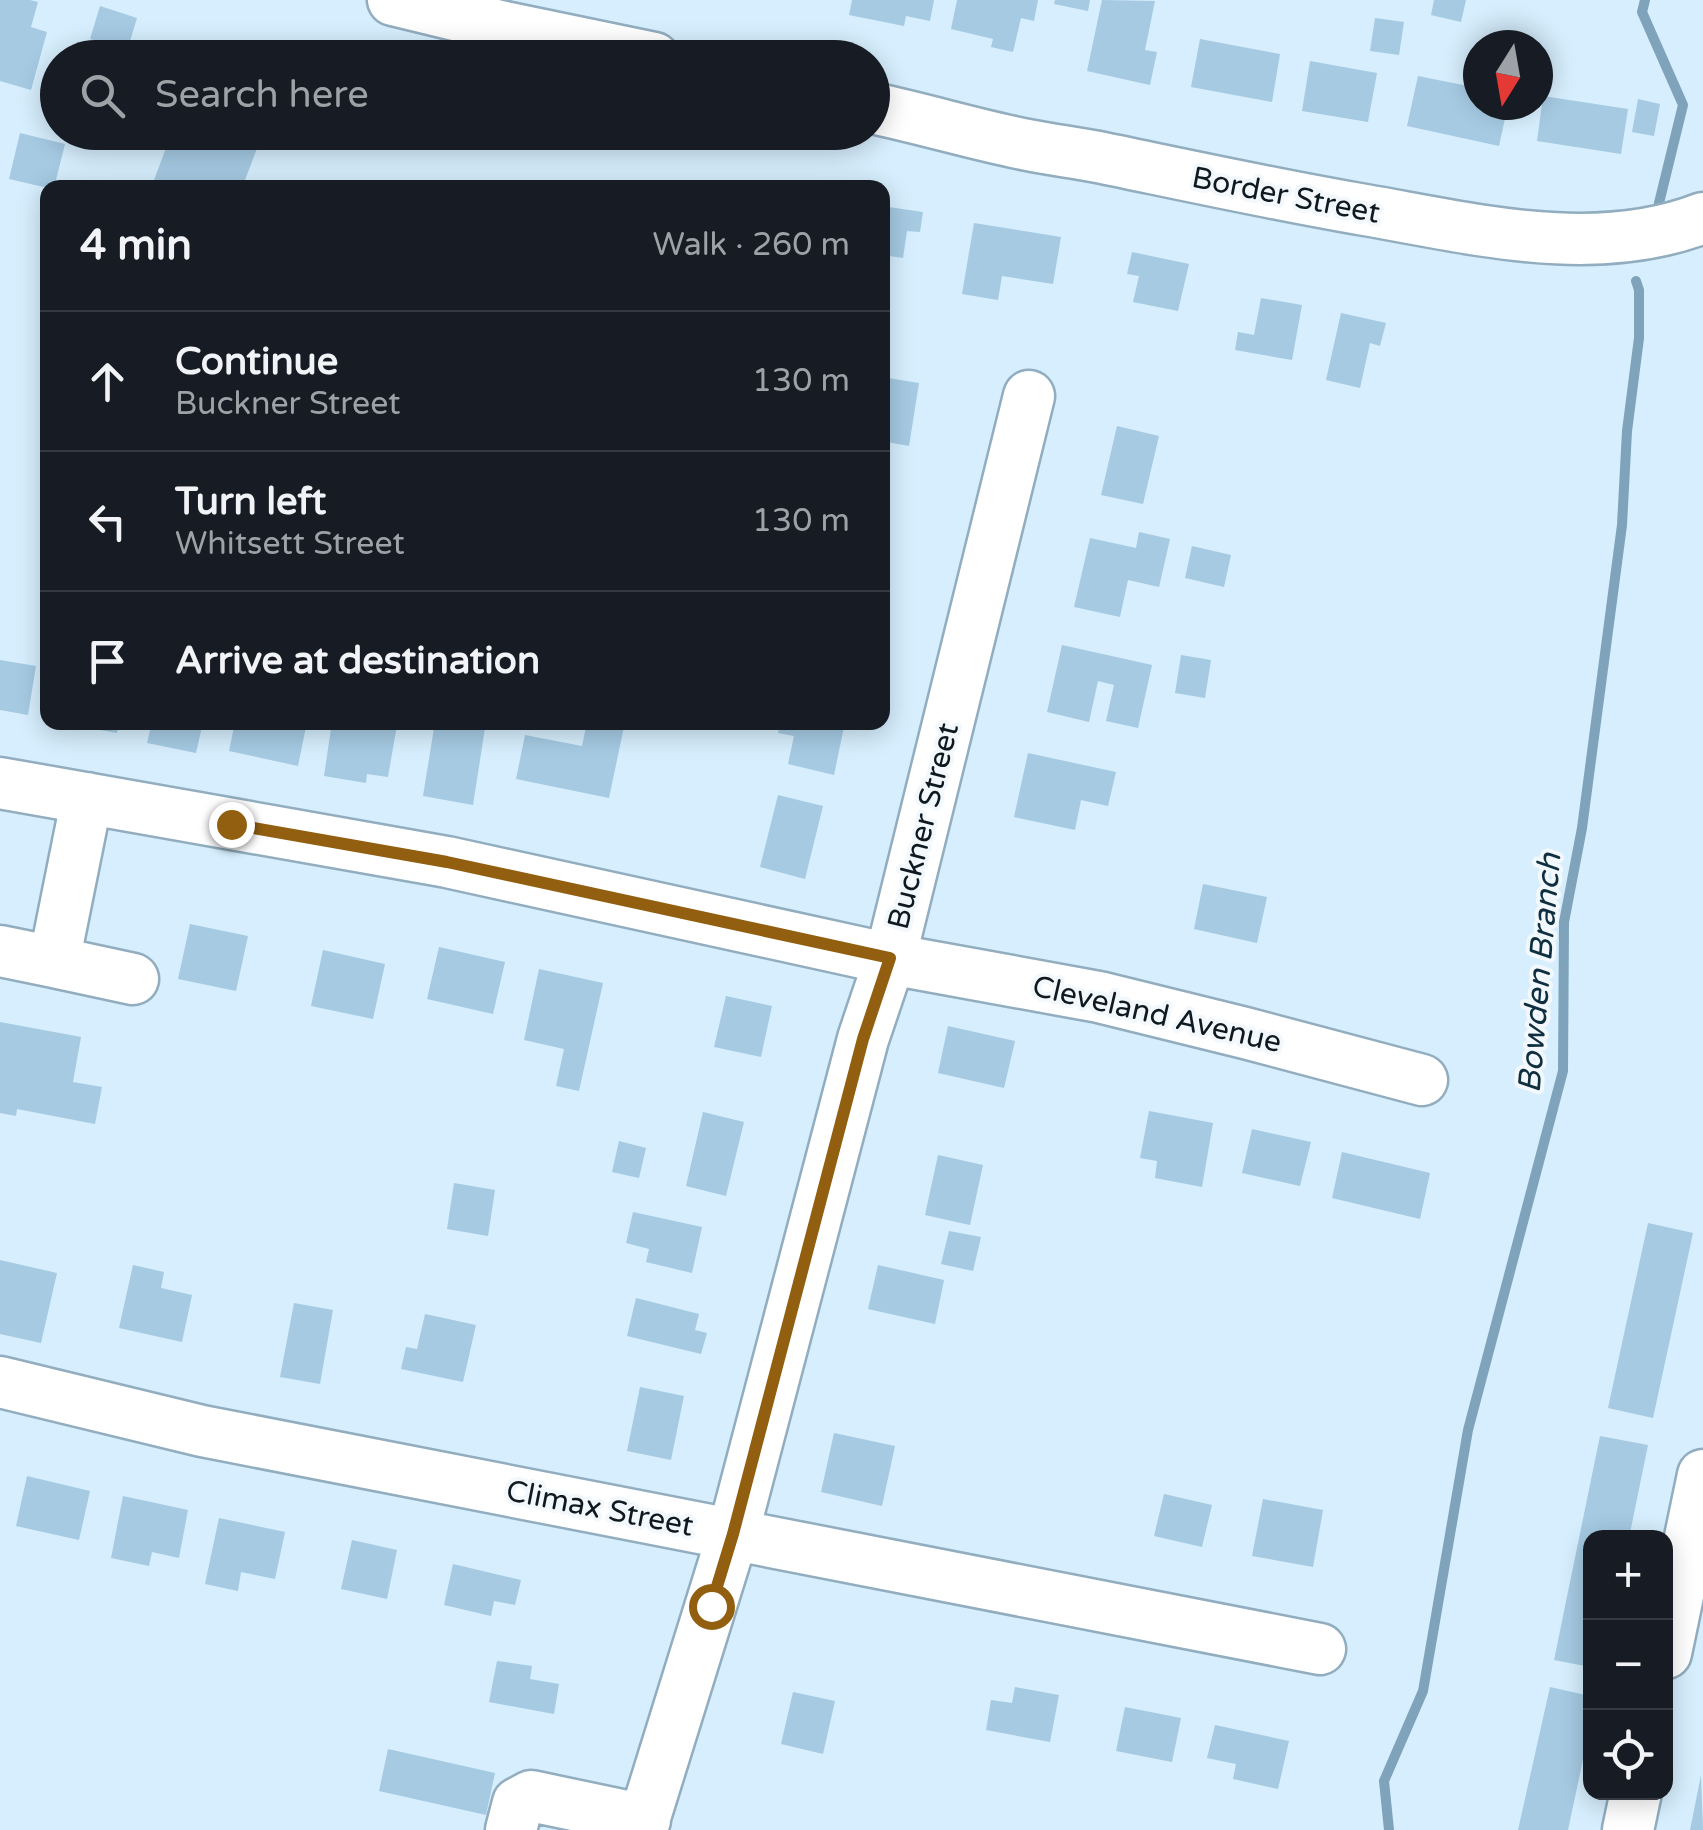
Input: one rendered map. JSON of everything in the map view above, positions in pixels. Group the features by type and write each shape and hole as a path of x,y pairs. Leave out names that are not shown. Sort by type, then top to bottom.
{"street":[{"path":"393,0 567,40"},
{"name":"Border Street","path":"890,112 1026,144 1338,206 1523,235 1583,240 1636,236 1703,218"},
{"name":"Buckner Street","path":"643,1825 733,1534 863,1039 890,958 1029,396"},
{"name":"Cleveland Avenue","path":"0,783 447,862 890,958 1100,997 1422,1080"},
{"path":"54,962 86,798"},
{"path":"0,951 133,978"},
{"name":"Climax Street","path":"0,1382 202,1431 1320,1649"},
{"path":"1673,1620 1703,1475"},
{"path":"510,1830 518,1803 531,1796 643,1825"},
{"path":"1628,1830 1634,1800"}],"building":[{"path":"0,0 38,2 31,27 47,32 45,40 40,40 40,57 31,90 0,81"},
{"path":"852,0 934,0 930,21 906,16 904,26 849,15"},
{"path":"957,0 1038,0 1034,21 1021,18 1013,52 991,47 993,39 951,29"},
{"path":"1055,0 1090,0 1088,11 1054,4"},
{"path":"1102,0 1155,1 1145,50 1157,52 1150,85 1087,71"},
{"path":"1434,0 1466,0 1461,22 1431,15"},
{"path":"100,6 137,18 130,40 90,39"},
{"path":"1375,18 1404,22 1399,55 1370,51"},
{"path":"1200,39 1280,54 1272,102 1191,87"},
{"path":"1310,61 1377,73 1368,122 1302,111"},
{"path":"1418,76 1463,85 1463,120 1505,120 1499,146 1407,126"},
{"path":"1553,98 1628,109 1621,154 1537,141 1540,120 1553,120"},
{"path":"1638,99 1660,104 1654,136 1632,132"},
{"path":"20,133 40,138 40,150 64,150 56,180 40,180 40,186 9,179"},
{"path":"165,150 256,150 245,180 154,180"},
{"path":"890,207 923,212 920,232 907,231 903,258 890,256"},
{"path":"974,223 1061,237 1053,284 1002,276 998,300 962,294"},
{"path":"1132,252 1189,264 1178,311 1133,302 1139,276 1127,274"},
{"path":"1261,298 1302,305 1292,360 1235,350 1238,332 1254,335"},
{"path":"1341,313 1386,323 1380,346 1370,343 1360,388 1326,380"},
{"path":"890,378 919,383 909,446 890,442"},
{"path":"1117,426 1159,436 1143,504 1101,495"},
{"path":"1139,532 1170,539 1159,587 1128,580 1120,617 1074,607 1090,538 1136,548"},
{"path":"1192,546 1231,555 1224,587 1185,578"},
{"path":"1062,645 1152,665 1138,728 1106,721 1114,685 1098,681 1089,722 1047,712"},
{"path":"1181,655 1211,660 1205,698 1175,693"},
{"path":"0,660 36,666 28,715 0,710"},
{"path":"150,730 201,730 196,753 147,743"},
{"path":"233,730 305,730 298,766 229,751"},
{"path":"331,730 396,730 388,777 367,774 366,783 324,776"},
{"path":"434,730 485,730 473,805 423,796"},
{"path":"585,730 623,730 609,798 516,779 525,735 582,746"},
{"path":"843,730 834,775 788,764 794,736 778,733"},
{"path":"1028,753 1116,772 1108,806 1081,800 1075,830 1014,817"},
{"path":"778,795 823,806 805,879 760,867"},
{"path":"1203,884 1267,897 1257,943 1194,929"},
{"path":"190,924 248,936 236,991 178,979"},
{"path":"439,947 505,962 493,1014 427,999"},
{"path":"323,950 385,964 373,1019 311,1006"},
{"path":"539,969 603,983 579,1091 556,1086 564,1049 524,1040"},
{"path":"726,996 772,1006 761,1057 714,1047"},
{"path":"0,1022 81,1037 73,1082 102,1087 95,1124 17,1109 16,1116 0,1113"},
{"path":"948,1026 1015,1041 1004,1088 938,1073"},
{"path":"1149,1111 1213,1123 1202,1187 1155,1178 1157,1161 1140,1158"},
{"path":"703,1112 744,1122 726,1196 686,1186"},
{"path":"1252,1129 1311,1142 1300,1186 1242,1173"},
{"path":"619,1141 646,1148 639,1178 612,1172"},
{"path":"1342,1152 1430,1173 1420,1219 1332,1198"},
{"path":"938,1155 983,1165 970,1225 925,1215"},
{"path":"454,1183 495,1190 488,1236 447,1229"},
{"path":"633,1212 702,1227 692,1273 646,1262 649,1249 626,1243"},
{"path":"1648,1223 1693,1233 1653,1418 1608,1408"},
{"path":"949,1231 981,1237 973,1271 941,1264"},
{"path":"0,1260 57,1273 41,1343 0,1334"},
{"path":"133,1265 164,1272 161,1288 192,1295 182,1342 119,1328"},
{"path":"878,1265 944,1280 935,1324 868,1309"},
{"path":"636,1298 699,1314 695,1330 707,1333 701,1354 627,1336"},
{"path":"294,1303 333,1310 320,1384 280,1377"},
{"path":"425,1314 476,1325 463,1382 401,1369 406,1347 417,1349"},
{"path":"640,1387 684,1396 671,1460 627,1451"},
{"path":"834,1433 895,1446 882,1506 821,1492"},
{"path":"1600,1436 1648,1445 1631,1530 1583,1530 1583,1666 1554,1660"},
{"path":"27,1476 90,1491 79,1540 16,1526"},
{"path":"1164,1494 1212,1505 1202,1547 1154,1536"},
{"path":"123,1496 188,1510 179,1558 152,1552 149,1566 111,1558"},
{"path":"1263,1499 1323,1510 1313,1567 1252,1556"},
{"path":"219,1518 285,1532 275,1579 241,1572 238,1591 205,1584"},
{"path":"352,1540 397,1550 387,1599 341,1589"},
{"path":"453,1564 521,1580 515,1605 494,1601 491,1616 444,1605"},
{"path":"497,1661 532,1666 530,1679 559,1684 554,1714 489,1702"},
{"path":"1015,1687 1059,1695 1050,1742 986,1730 991,1700 1012,1703"},
{"path":"1550,1687 1583,1694 1583,1760 1568,1830 1518,1830"},
{"path":"793,1692 835,1701 823,1754 781,1744"},
{"path":"1125,1707 1181,1718 1172,1762 1116,1751"},
{"path":"1215,1725 1289,1741 1278,1789 1233,1779 1236,1764 1207,1758"},
{"path":"388,1749 495,1773 486,1815 379,1791"},
{"path":"1701,1775 1703,1830 1690,1830"}],"waterway":[{"name":"Bowden Branch","path":"1645,0 1642,12 1683,105 1659,203"},
{"name":"Bowden Branch","path":"1389,1830 1384,1781 1423,1691 1468,1430 1563,1071 1564,922 1582,828 1622,525 1627,431 1639,338 1636,281"}],"route":[{"path":"231,824 447,862 890,958 863,1039 711,1606"}]}
